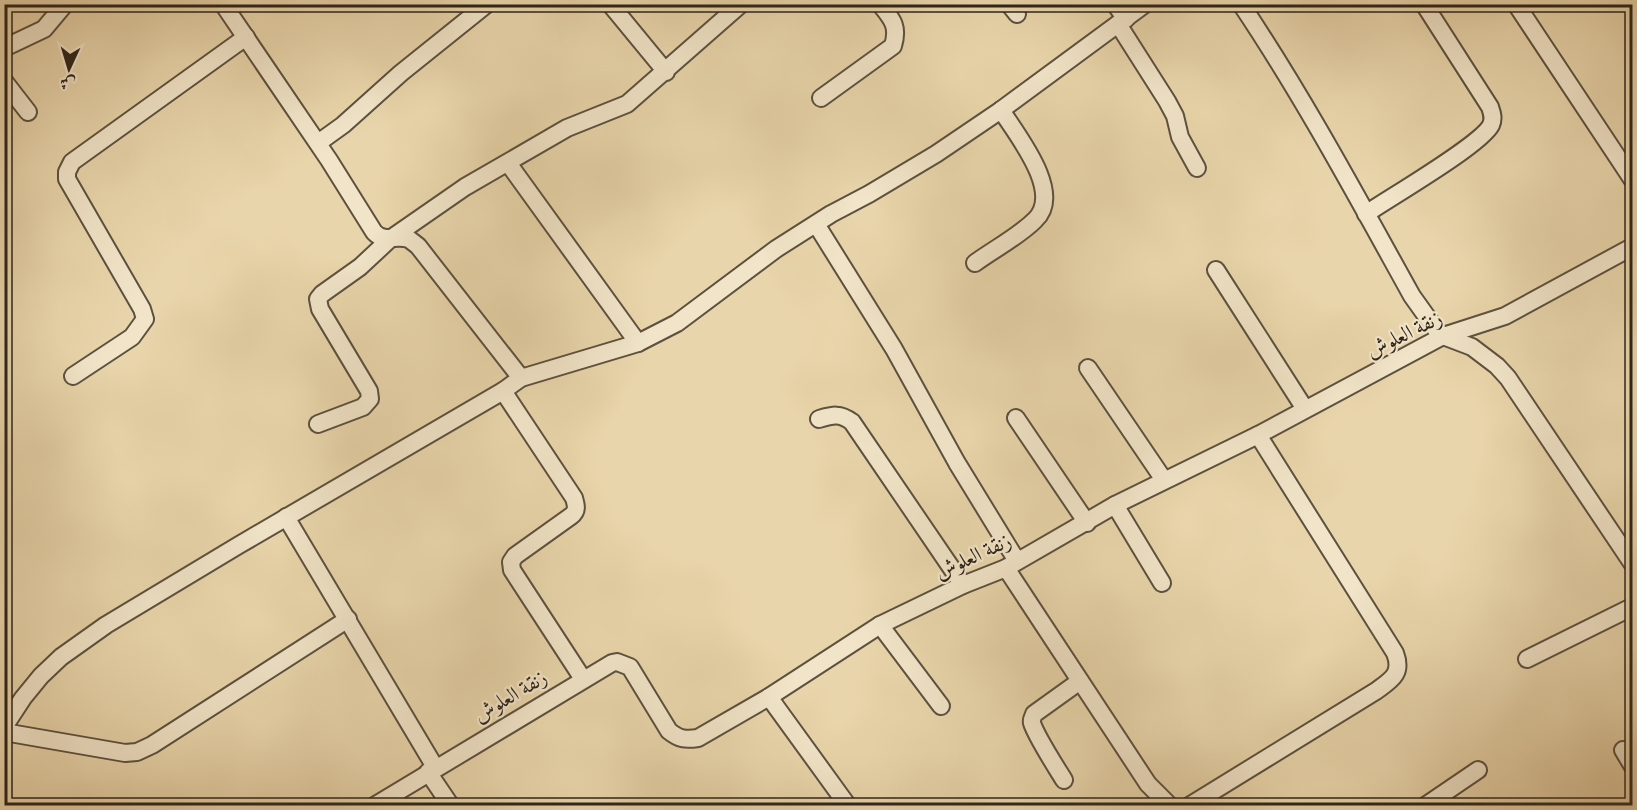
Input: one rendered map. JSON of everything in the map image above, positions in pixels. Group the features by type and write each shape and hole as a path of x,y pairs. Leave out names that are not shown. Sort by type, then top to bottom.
{"street":[{"path":"4,48 44,29 65,4"},
{"path":"223,4 318,143 374,232 379,237 390,239 405,237 418,246 521,378"},
{"path":"318,143 343,125 401,73 487,4"},
{"path":"610,4 666,72"},
{"path":"318,424 353,411 363,406 369,399 369,391 318,304 320,297 360,267 390,239 465,187 567,128 627,104 741,4"},
{"path":"821,98 893,46 897,36 893,20 880,4"},
{"path":"1115,4 1122,22 1171,108 1180,137 1197,168"},
{"path":"4,727 41,676 61,657 106,625 503,391 521,378 638,343 677,323 776,249 936,154 1001,110 1145,4"},
{"path":"1241,4 1301,100 1412,296 1437,331 1443,336 1472,347 1497,366 1508,378 1632,563"},
{"path":"1366,214 1477,141 1492,123 1493,116 1490,107 1424,4"},
{"path":"1516,4 1632,179"},
{"path":"73,376 132,337 145,319 142,309 67,179 68,168 72,162 246,37"},
{"path":"4,81 28,112"},
{"path":"975,263 1036,219 1044,208 1046,199 1039,173 1001,110"},
{"path":"508,164 638,343"},
{"path":"816,224 894,349 1011,564 1080,681 1148,784 1170,806"},
{"name":"زنقة العلوش","path":"374,806 612,663 617,662 630,667 669,731 678,738 686,740 698,738 769,697 880,626 1011,564 1087,523 1115,505 1258,435 1443,336 1505,316 1632,247"},
{"path":"1216,270 1305,409"},
{"path":"1088,368 1164,480"},
{"path":"503,391 574,498 575,513 515,556 511,562 512,570 583,679"},
{"path":"819,419 835,414 843,415 852,422 963,585"},
{"path":"1016,418 1087,523"},
{"path":"1189,806 1376,691 1392,679 1398,670 1399,663 1395,653 1258,435"},
{"path":"1115,505 1162,583"},
{"path":"286,517 348,619 451,806"},
{"path":"1527,658 1632,607"},
{"path":"4,732 114,752 137,752 256,680 348,619"},
{"path":"880,626 941,706"},
{"path":"1064,780 1032,723 1032,717 1080,681"},
{"path":"769,697 848,806"},
{"path":"1623,750 1632,765"},
{"path":"1425,806 1478,770"}]}
